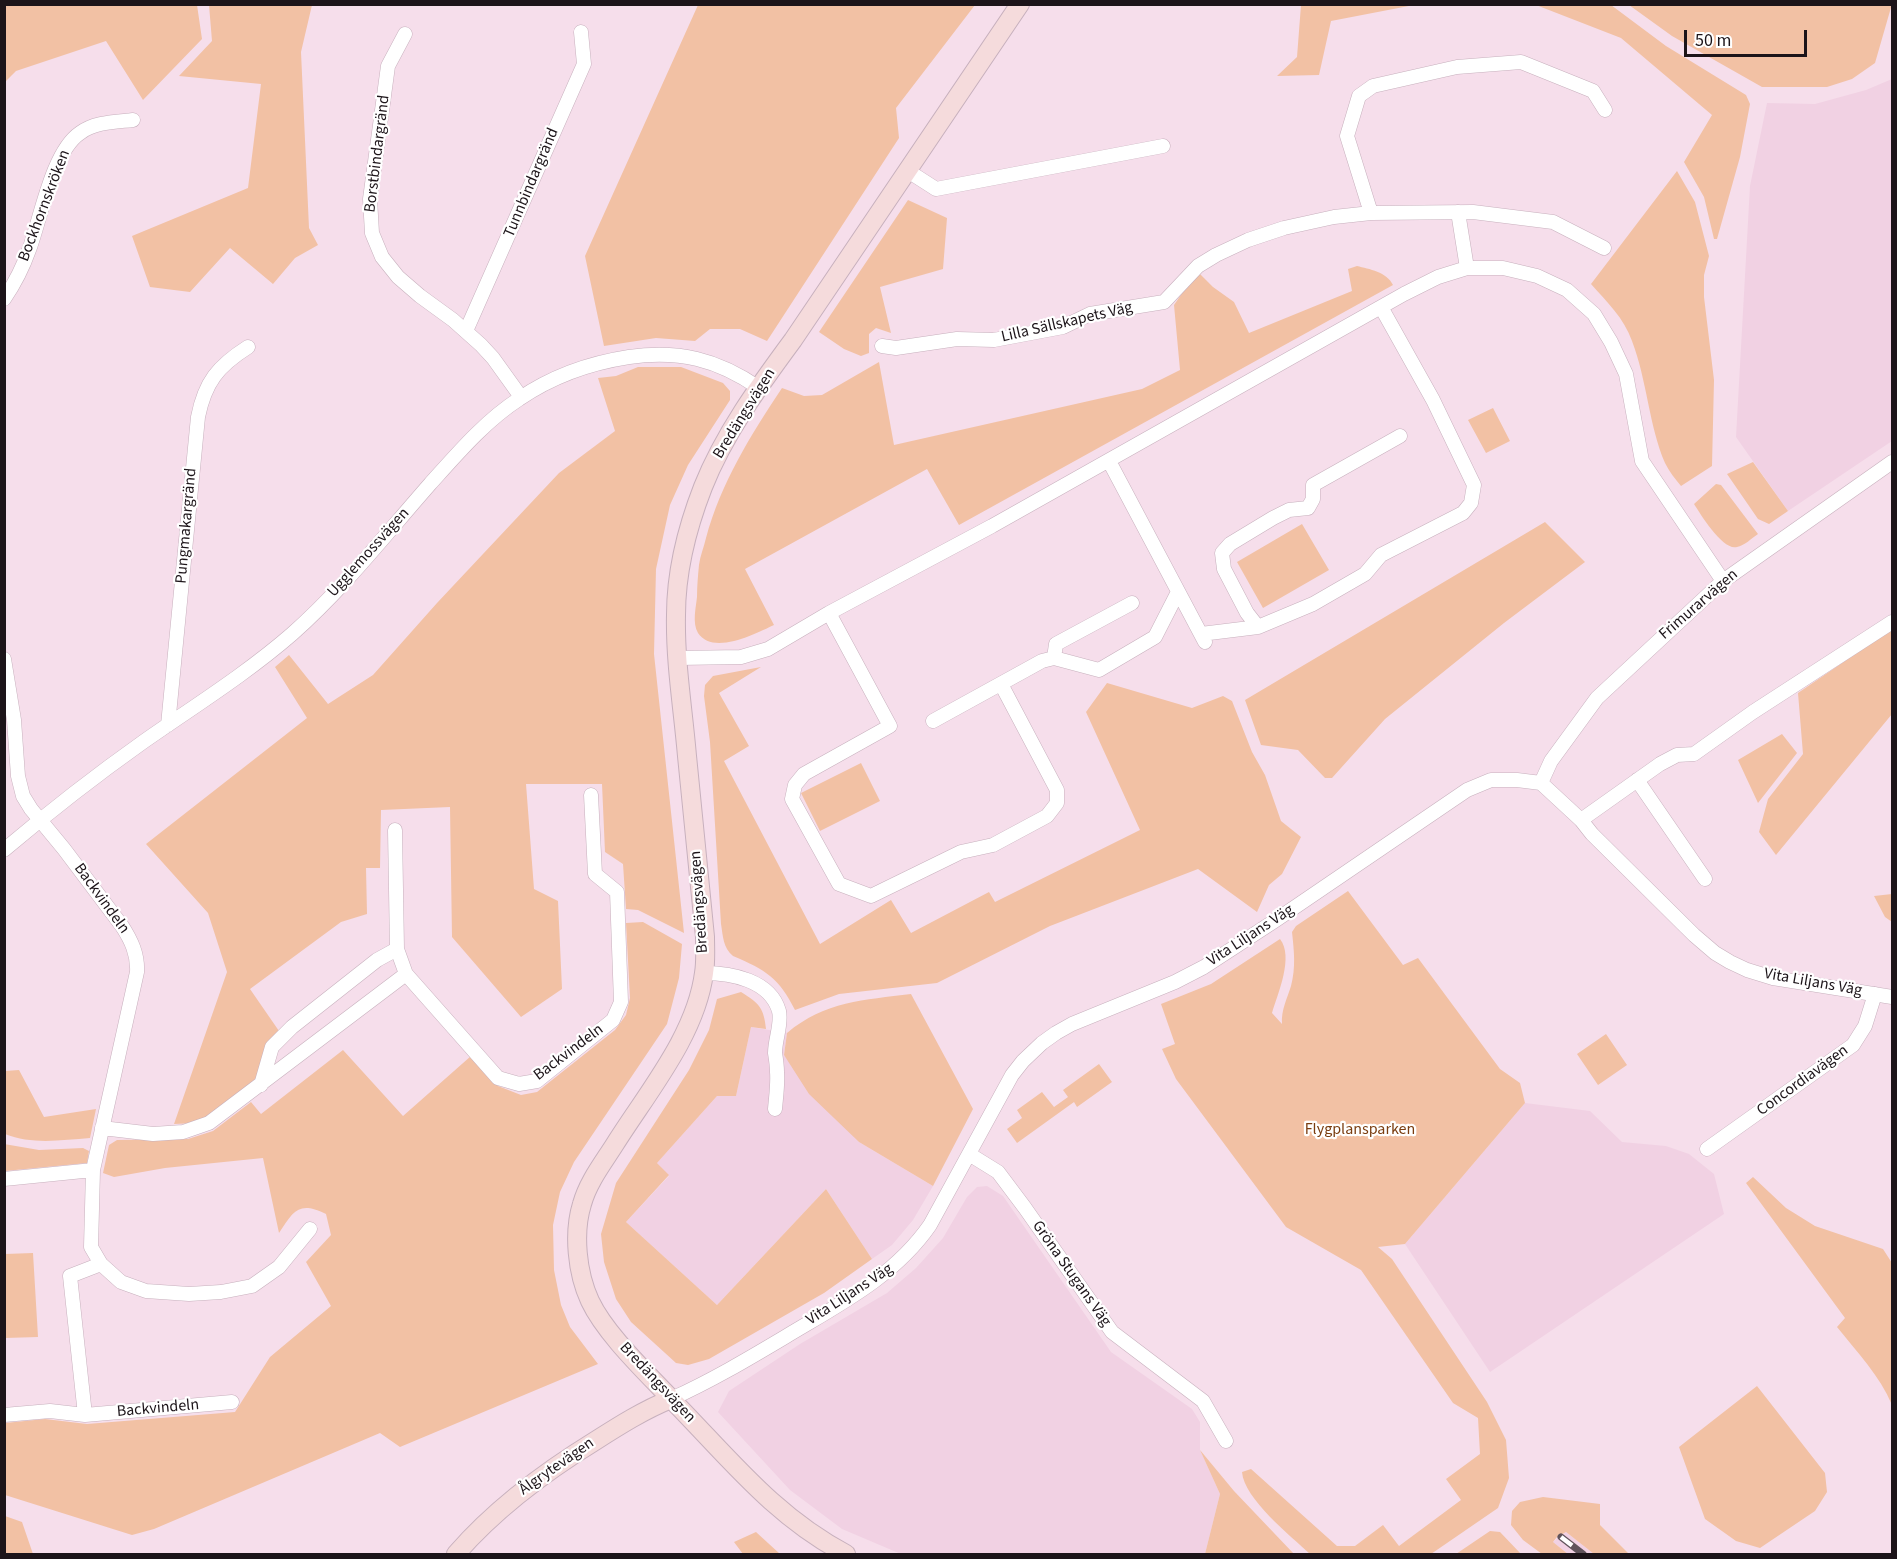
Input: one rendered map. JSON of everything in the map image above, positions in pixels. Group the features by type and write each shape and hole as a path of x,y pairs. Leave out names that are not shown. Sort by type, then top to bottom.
{"street":[{"name":"Bredängsvägen","path":"846,1554 807,1531 780,1511 644,1371 606,1327 590,1302 583,1280 577,1231 582,1204 594,1177 667,1065 690,1023 704,973 705,937 678,658 676,615 679,573 693,517 715,459 759,388 1020,4"},
{"name":"Tunnbindargränd","path":"466,331 584,64 581,32"},
{"name":"Borstbindargränd","path":"405,34 388,66 370,199 372,234 382,257 398,278 466,331 492,358 521,397"},
{"path":"1371,213 1347,136 1359,96 1373,86 1457,67 1521,62 1593,91 1605,110"},
{"name":"Bockhornskröken","path":"4,299 29,252 63,151 81,132 94,126 133,120"},
{"path":"908,171 936,189 1163,146"},
{"path":"1458,212 1467,267"},
{"name":"Lilla Sällskapets Väg","path":"882,346 896,348 957,339 994,340 1063,327 1090,314 1164,302 1198,266 1248,240 1334,217 1371,213 1458,212 1553,222 1604,248"},
{"path":"678,658 741,657 768,649 1109,461 1381,307 1438,277 1467,267 1503,268 1537,276 1567,290 1594,314 1611,342 1626,374 1642,461 1724,581"},
{"path":"1109,461 1203,638 1258,627 1313,604 1365,574 1381,555 1463,513 1472,503 1474,485 1433,400 1381,307"},
{"name":"Pungmakargränd","path":"168,725 199,410 213,376 227,362 248,347"},
{"name":"Ugglemossvägen","path":"4,850 72,795 249,668 294,632 346,580 449,462 495,418 521,397 562,376 609,360 662,354 704,360 743,377 759,388"},
{"path":"1258,627 1247,614 1224,569 1222,554 1230,544 1273,518 1289,510 1308,508 1313,499 1313,485 1400,436"},
{"name":"Frimurarvägen","path":"1541,783 1551,761 1597,698 1724,581 1893,462"},
{"path":"933,721 1042,661 1054,658 1099,670 1155,637 1178,592"},
{"path":"1054,658 1056,644 1132,603"},
{"path":"829,614 890,726 804,774 795,785 792,798 839,884 854,891 871,896 961,852 993,845 1047,816 1057,803 1057,790 1000,684"},
{"path":"1581,820 1660,764 1677,755 1694,754 1753,712 1893,622"},
{"name":"Backvindeln","path":"4,659 14,720 18,776 23,796 122,926 130,939 136,957 137,972 93,1170 92,1247 100,1264"},
{"name":"Vita Liljans Väg","path":"671,1399 702,1385 858,1294 896,1265 921,1239 951,1190 1012,1075 1035,1049 1056,1033 1072,1024 1175,982 1204,967 1467,790 1491,780 1541,783 1581,820 1592,834 1694,935 1723,958 1747,970 1773,978 1893,997"},
{"path":"1637,780 1705,879"},
{"name":"Backvindeln","path":"394,830 397,949 406,974 498,1078 519,1084 537,1081 613,1020 621,1002 617,892 595,874 591,795"},
{"path":"261,1085 272,1047 292,1027 377,960 397,949"},
{"path":"704,973 724,973 748,980 760,986 772,998 778,1010 779,1023 775,1051 776,1109"},
{"path":"102,1128 153,1134 183,1132 209,1123 406,974"},
{"name":"Concordiavägen","path":"1707,1149 1853,1045 1865,1026 1875,994"},
{"name":"Gröna Stugans Väg","path":"969,1155 998,1172 1112,1332 1203,1401 1226,1441"},
{"path":"4,1179 93,1170"},
{"path":"85,1415 70,1276 100,1264 122,1282 146,1291 189,1294 221,1292 252,1286 279,1267 310,1229"},
{"name":"Ålgrytevägen","path":"456,1554 510,1500 544,1473 643,1411 671,1399"},
{"name":"Backvindeln","path":"4,1415 51,1411 85,1415 232,1402"}],"shaded area":[{"path":"1892,79 1892,441 1788,511 1736,437 1750,186 1767,103 1815,104 1866,90"},
{"path":"751,1027 787,1033 784,1055 859,1142 933,1186 913,1220 892,1245 872,1259 826,1189 717,1305 626,1222 669,1176 657,1163 717,1096 736,1096"},
{"path":"1525,1103 1590,1111 1622,1142 1666,1146 1689,1154 1714,1174 1724,1214 1490,1372 1405,1244"},
{"path":"987,1186 1003,1196 1111,1352 1192,1409 1200,1422 1200,1450 1220,1494 1205,1554 901,1554 842,1529 790,1490 718,1412 729,1391 800,1344 887,1293 916,1268 943,1238 967,1197 977,1187"},
{"path":"1566,1532 1594,1554 1568,1554 1553,1542"}],"green space":[{"path":"5,4 197,5 202,39 143,100 106,41 16,71 5,82"},
{"path":"1301,4 1414,5 1331,21 1319,75 1277,76 1297,57"},
{"path":"1892,4 1875,63 1852,79 1827,87 1762,87 1672,36 1629,5"},
{"path":"209,5 312,5 301,52 309,228 318,245 295,258 273,284 230,248 190,292 150,287 132,236 248,188 261,84 179,76 212,41"},
{"path":"698,5 975,5 896,108 899,138 767,341 740,329 710,329 695,341 656,338 604,346 585,256"},
{"path":"1536,5 1611,5 1666,46 1746,95 1750,104 1740,157 1717,239 1714,239 1704,197 1684,162 1712,115 1621,38"},
{"path":"1677,171 1695,202 1709,256 1704,275 1704,297 1714,380 1712,466 1681,486 1672,475 1660,449 1629,333 1591,284"},
{"path":"908,200 947,218 943,269 880,287 891,333 876,328 869,334 869,353 861,356 844,349 819,332"},
{"path":"1357,266 1382,274 1393,285 959,525 927,469 745,569 774,625 735,641 724,643 705,640 698,633 695,620 699,565 712,518 738,460 782,388 804,396 822,395 879,362 894,445 1142,389 1180,370 1174,305 1185,289 1200,274 1234,302 1249,333 1352,291 1348,269"},
{"path":"638,367 681,367 723,383 730,391 730,400 688,465 670,505 656,569 654,654 684,933 638,910 626,909 623,864 605,852 602,784 526,784 534,889 558,901 562,989 521,1017 452,937 450,807 381,810 380,868 366,868 367,914 341,922 250,989 279,1031 257,1077 244,1090 196,1123 174,1124 227,972 208,913 146,844 307,718 275,667 289,655 328,704 373,675 559,473 615,431 598,378 616,376"},
{"path":"1493,408 1510,441 1486,453 1468,420"},
{"path":"1753,462 1788,511 1769,524 1758,519 1727,474"},
{"path":"1716,484 1721,485 1758,534 1745,544 1731,547 1725,544 1694,504"},
{"path":"1545,522 1585,562 1504,623 1385,719 1332,778 1325,778 1298,750 1261,745 1245,700"},
{"path":"1302,524 1329,570 1263,608 1237,562"},
{"path":"1892,629 1892,714 1776,855 1759,832 1768,799 1803,754 1798,693"},
{"path":"761,667 719,693 749,746 724,761 820,944 891,900 911,933 989,892 995,902 1140,830 1086,712 1107,683 1192,708 1223,696 1232,701 1252,752 1265,775 1281,821 1301,837 1282,874 1269,885 1257,912 1198,869 1050,926 937,983 839,994 795,1010 783,990 770,976 730,953 724,942 721,924 705,685 713,676"},
{"path":"1782,734 1797,753 1758,803 1738,760"},
{"path":"861,763 880,801 820,831 801,793"},
{"name":"Flygplansparken","path":"1348,891 1403,965 1418,958 1500,1069 1520,1083 1525,1103 1405,1244 1378,1247 1392,1259 1487,1402 1506,1440 1509,1478 1498,1508 1431,1554 1310,1554 1259,1505 1245,1483 1242,1472 1251,1469 1337,1546 1355,1546 1383,1525 1399,1546 1461,1500 1446,1479 1480,1454 1478,1418 1453,1403 1361,1270 1286,1227 1176,1079 1162,1049 1175,1044 1161,1004 1211,984 1280,939 1286,955 1285,965 1272,1013 1282,1024 1283,1009 1294,972 1292,932 1296,926"},
{"path":"1892,894 1892,922 1885,917 1874,896"},
{"path":"643,922 682,944 679,978 667,1024 574,1162 560,1192 553,1225 554,1270 561,1305 570,1327 598,1364 400,1447 380,1433 154,1529 132,1535 5,1495 5,1423 45,1419 87,1424 235,1412 270,1357 331,1306 306,1262 331,1235 326,1214 309,1208 298,1210 293,1213 279,1233 263,1158 165,1168 114,1177 103,1173 109,1145 117,1140 188,1139 213,1131 251,1102 261,1114 343,1050 403,1116 471,1056 498,1086 521,1095 537,1092 615,1030 626,1015 630,998 626,923"},
{"path":"741,992 760,1007 766,1029 751,1027 736,1096 717,1096 657,1163 669,1175 626,1222 717,1305 826,1189 872,1259 824,1293 709,1359 688,1365 676,1363 631,1322 616,1299 604,1262 601,1234 616,1183 689,1070 709,1030 717,999"},
{"path":"911,994 973,1109 933,1186 859,1142 809,1094 784,1055 787,1033 816,1014 846,1004"},
{"path":"1606,1034 1627,1065 1598,1085 1577,1054"},
{"path":"1099,1064 1112,1082 1077,1107 1074,1102 1017,1143 1007,1129 1022,1118 1017,1110 1042,1092 1054,1107 1068,1097 1063,1090"},
{"path":"19,1070 44,1117 96,1109 90,1138 36,1141 5,1134 5,1071"},
{"path":"4,1144 39,1150 83,1148 89,1151 87,1163 5,1171"},
{"path":"1753,1177 1786,1208 1815,1226 1883,1249 1892,1263 1892,1405 1875,1374 1837,1327 1845,1318 1746,1183"},
{"path":"33,1253 38,1337 5,1338 5,1254"},
{"path":"1757,1386 1825,1473 1827,1492 1815,1511 1760,1548 1736,1541 1705,1519 1679,1447"},
{"path":"1200,1450 1234,1491 1294,1554 1205,1554 1220,1494"},
{"path":"1543,1497 1600,1504 1600,1525 1629,1554 1594,1554 1566,1532 1553,1542 1568,1554 1542,1554 1523,1540 1511,1525 1512,1511 1520,1502"},
{"path":"5,1516 22,1522 33,1554 5,1554"},
{"path":"1490,1531 1500,1532 1521,1554 1456,1554"},
{"path":"756,1532 780,1554 743,1554 734,1542"}],"railway":[{"path":"1561,1537 1583,1554"}]}
